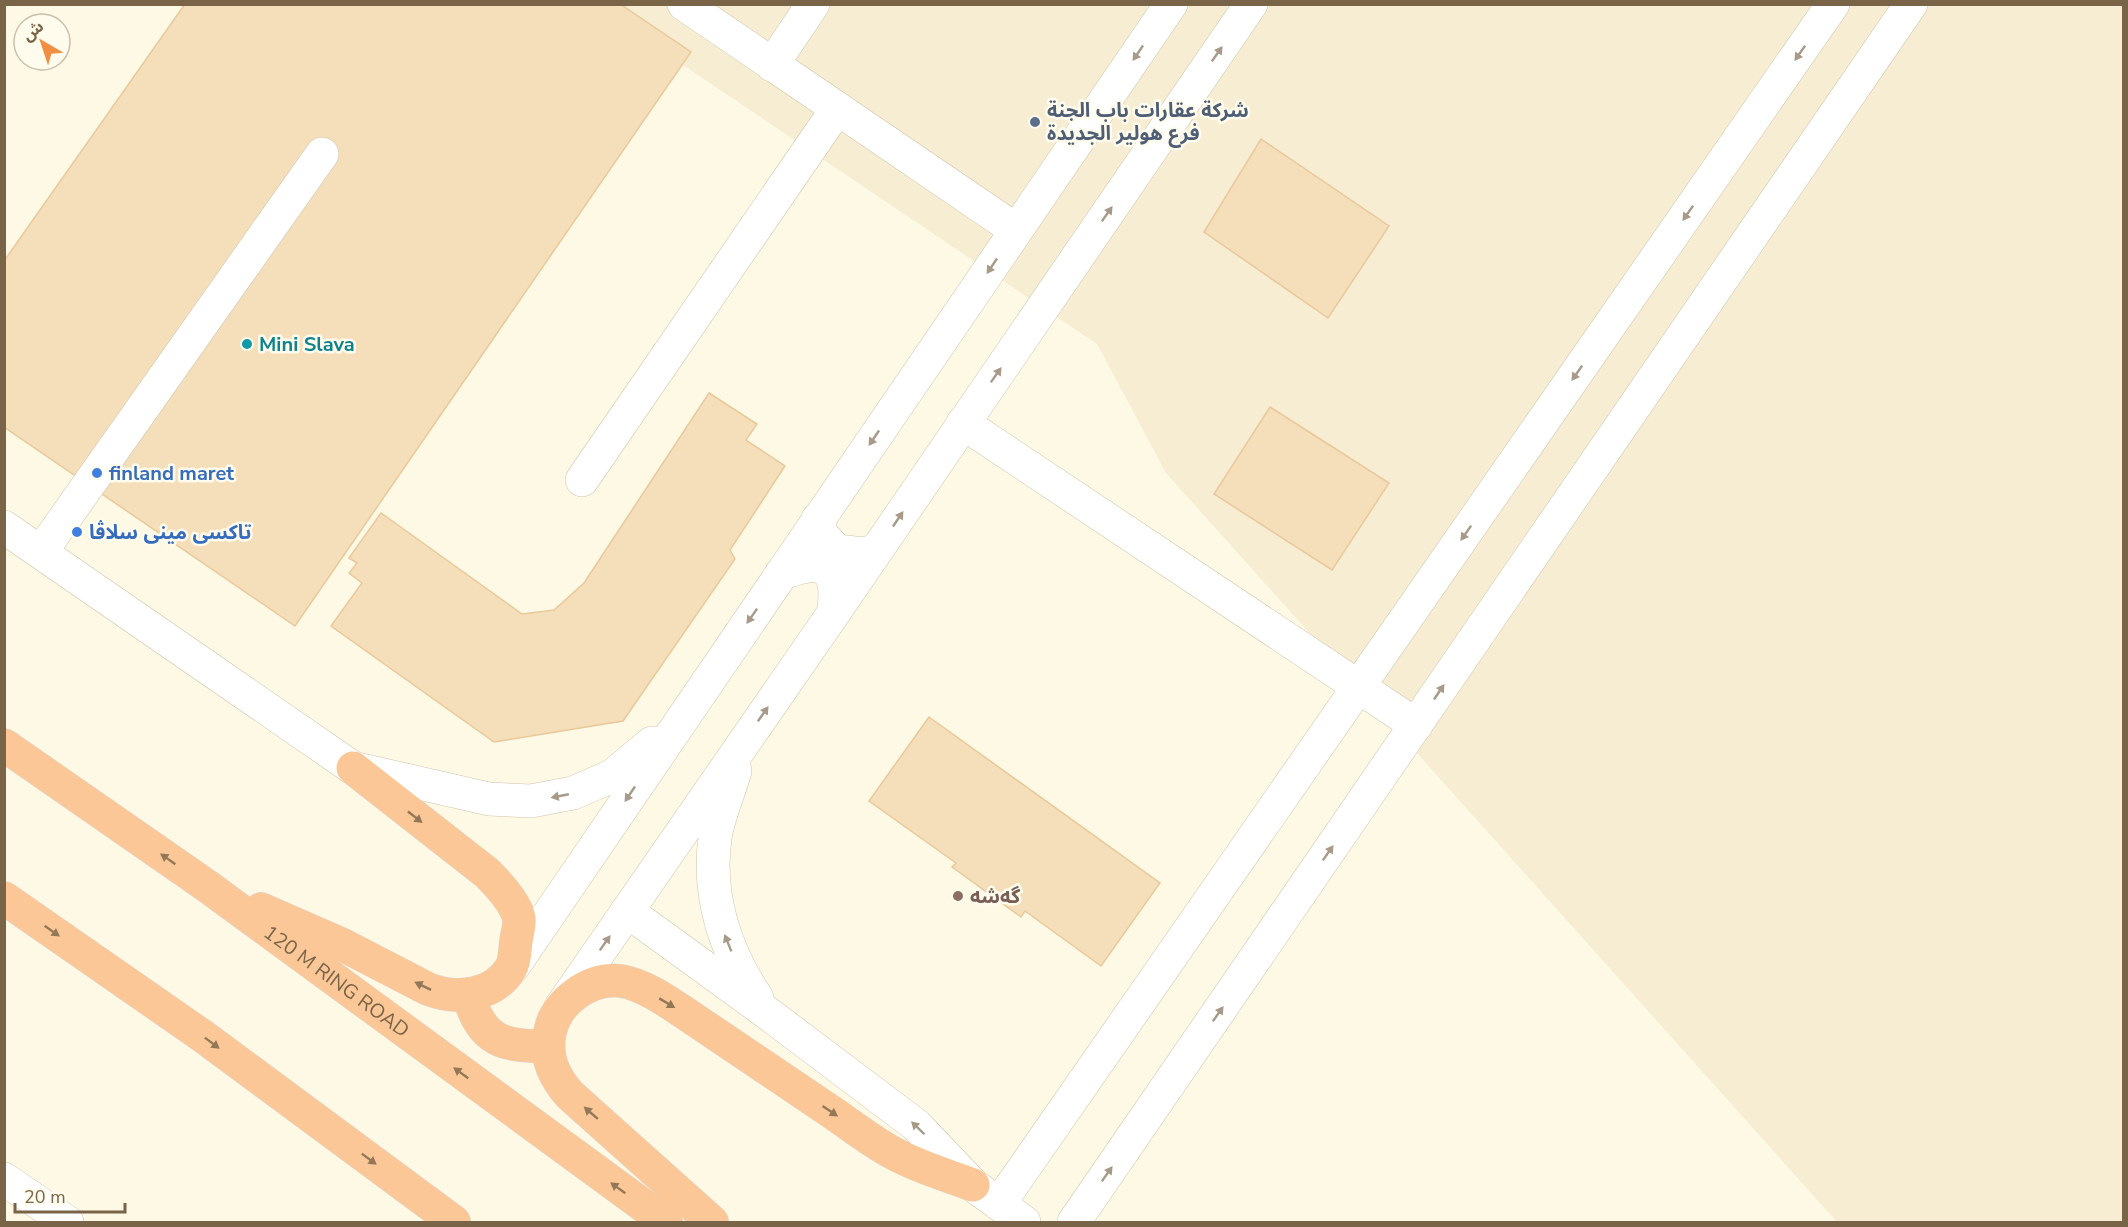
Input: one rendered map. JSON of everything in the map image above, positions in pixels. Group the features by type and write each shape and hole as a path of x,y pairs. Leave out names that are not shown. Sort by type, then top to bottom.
{"highway":[{"name":"120 M RING ROAD","path":"4,744 207,886 666,1222"},
{"path":"207,886 341,944 428,989 454,996 468,995 493,985 513,967 519,918 506,893 488,873 353,768"},
{"path":"4,898 204,1037 454,1222"},
{"path":"712,1222 570,1095 554,1073 548,1047 549,1033 560,1008 581,990 593,984 620,981 640,986 688,1015 893,1154 999,1204"},
{"path":"468,995 474,1016 485,1030 501,1041 519,1046 548,1047"}],"street":[{"path":"684,4 1016,230"},
{"path":"772,65 813,4"},
{"path":"513,967 1171,4"},
{"path":"560,1008 834,614 1251,4"},
{"path":"627,911 766,1012 915,1125 999,1204 1833,4"},
{"path":"1074,1222 1911,4"},
{"path":"582,480 837,109"},
{"path":"42,552 322,154"},
{"path":"963,423 1416,725"},
{"path":"818,519 821,534 837,551 863,554 877,550"},
{"path":"4,527 353,768 489,799 531,801 573,793 612,776 646,750 704,687"},
{"path":"781,574 801,566 814,565 825,568 834,578 837,595 834,614"},
{"path":"744,741 715,836 712,879 724,932 741,974 766,1012"},
{"path":"4,1179 67,1222"}],"shaded area":[{"path":"594,5 2123,5 2123,1222 1837,1222 1166,473 1097,344"}],"building":[{"name":"Mini Slava","path":"185,4 620,4 691,52 295,626 4,427 4,261"},
{"path":"1261,139 1389,226 1328,318 1204,232"},
{"path":"709,393 757,424 746,440 785,466 730,550 735,559 623,721 494,742 331,626 362,583 349,573 357,563 349,558 381,513 522,614 554,610 584,583"},
{"path":"1270,407 1389,483 1332,570 1214,494"},
{"path":"929,717 1160,883 1101,966 1025,911 1021,917 952,867 956,863 869,801"}],"place":[{"name":"شرکة عقارات باب الجنة فرع هولیر الجدیدة","path":"1035,122"},
{"name":"Mini Slava","path":"247,344"},
{"name":"finland maret","path":"97,473"},
{"name":"تاکسی مینی سلاڤا","path":"77,532"},
{"name":"گەشە","path":"958,896"}]}
